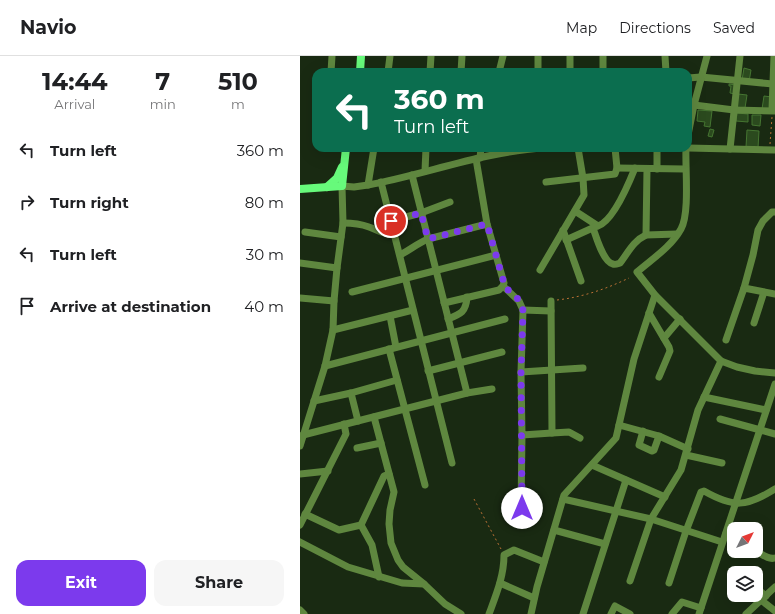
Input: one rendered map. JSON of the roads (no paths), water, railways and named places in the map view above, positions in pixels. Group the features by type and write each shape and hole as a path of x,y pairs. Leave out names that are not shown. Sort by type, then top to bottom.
{"main road":[{"path":"360,68 361,56"},
{"path":"300,189 342,186 345,152"},
{"path":"327,187 337,178 344,163"}],"street":[{"path":"331,68 332,56"},
{"path":"388,68 390,56"},
{"path":"430,68 431,56"},
{"path":"461,68 462,56"},
{"path":"500,68 503,56"},
{"path":"538,56 538,68"},
{"path":"570,56 570,68"},
{"path":"602,56 603,68"},
{"path":"665,56 666,68"},
{"path":"692,115 707,56"},
{"path":"730,149 740,56"},
{"path":"694,105 734,110 774,111 773,84 775,56"},
{"path":"692,78 701,77 773,84"},
{"path":"692,148 772,151"},
{"path":"368,185 373,152"},
{"path":"425,171 426,152"},
{"path":"480,152 478,158 487,224 504,286 519,300 523,310 521,372 522,508"},
{"path":"300,444 325,366 333,330 337,268 343,223 342,186 368,185 478,158 512,152"},
{"path":"540,270 584,195 579,152"},
{"path":"546,182 615,174 615,152"},
{"path":"657,152 657,169"},
{"path":"687,152 685,169 686,210 682,228 665,248 636,272 655,294 721,361 729,365 749,370 775,373"},
{"path":"616,168 685,169"},
{"path":"566,240 603,224 609,218 628,186 634,168"},
{"path":"646,235 647,168"},
{"path":"412,175 467,393"},
{"path":"381,182 452,463"},
{"path":"391,221 421,213 450,202"},
{"path":"575,211 596,227 604,254 608,261 613,264 620,263 637,240 646,235 677,234"},
{"path":"726,340 744,288 758,230 763,221 772,212 775,212"},
{"path":"343,223 362,225 389,235 394,234"},
{"path":"400,255 428,239 487,224"},
{"path":"563,230 581,281"},
{"path":"305,232 342,237"},
{"path":"352,292 496,255"},
{"path":"300,263 337,268"},
{"path":"444,303 499,290 504,286"},
{"path":"744,288 775,294"},
{"path":"754,323 764,292"},
{"path":"531,614 544,562 563,499 614,441 634,359 655,294"},
{"path":"448,320 464,311 467,305 467,297"},
{"path":"300,298 334,301"},
{"path":"551,300 552,433"},
{"path":"333,330 413,310"},
{"path":"523,310 551,311"},
{"path":"649,313 669,346 670,351 659,377"},
{"path":"390,316 397,380 425,485"},
{"path":"325,366 505,319"},
{"path":"664,338 680,319"},
{"path":"428,371 502,352"},
{"path":"630,581 651,520 681,470 695,419 721,361"},
{"path":"521,372 583,368"},
{"path":"314,401 351,393 397,380"},
{"path":"672,614 682,602 700,611 775,384"},
{"path":"303,434 467,393 492,389"},
{"path":"351,393 358,421"},
{"path":"704,397 766,410"},
{"path":"374,417 394,492 389,524 391,543 398,560 403,567 445,604 460,614"},
{"path":"720,419 775,434"},
{"path":"300,525 346,434 344,424"},
{"path":"619,425 659,436 687,452 722,463"},
{"path":"522,434 569,432 580,438"},
{"path":"643,432 639,445 652,451 654,450 659,436"},
{"path":"357,448 381,442"},
{"path":"592,465 665,497"},
{"path":"300,474 328,471"},
{"path":"361,525 384,476 389,474"},
{"path":"583,614 604,544 626,480"},
{"path":"669,583 686,531 701,492 704,491 716,498 735,504 749,502 760,498 775,489"},
{"path":"563,499 651,520 722,542"},
{"path":"305,514 339,530 361,525"},
{"path":"361,525 372,545 379,577"},
{"path":"554,530 604,544"},
{"path":"300,542 348,567 402,583 424,584"},
{"path":"489,614 500,583 504,564 504,555 514,550 544,562"},
{"path":"763,555 771,559 775,558"},
{"path":"500,583 534,598"},
{"path":"746,614 775,587"},
{"path":"764,598 775,611"},
{"path":"611,614 615,606 630,614"},
{"path":"300,610 304,614"}]}
